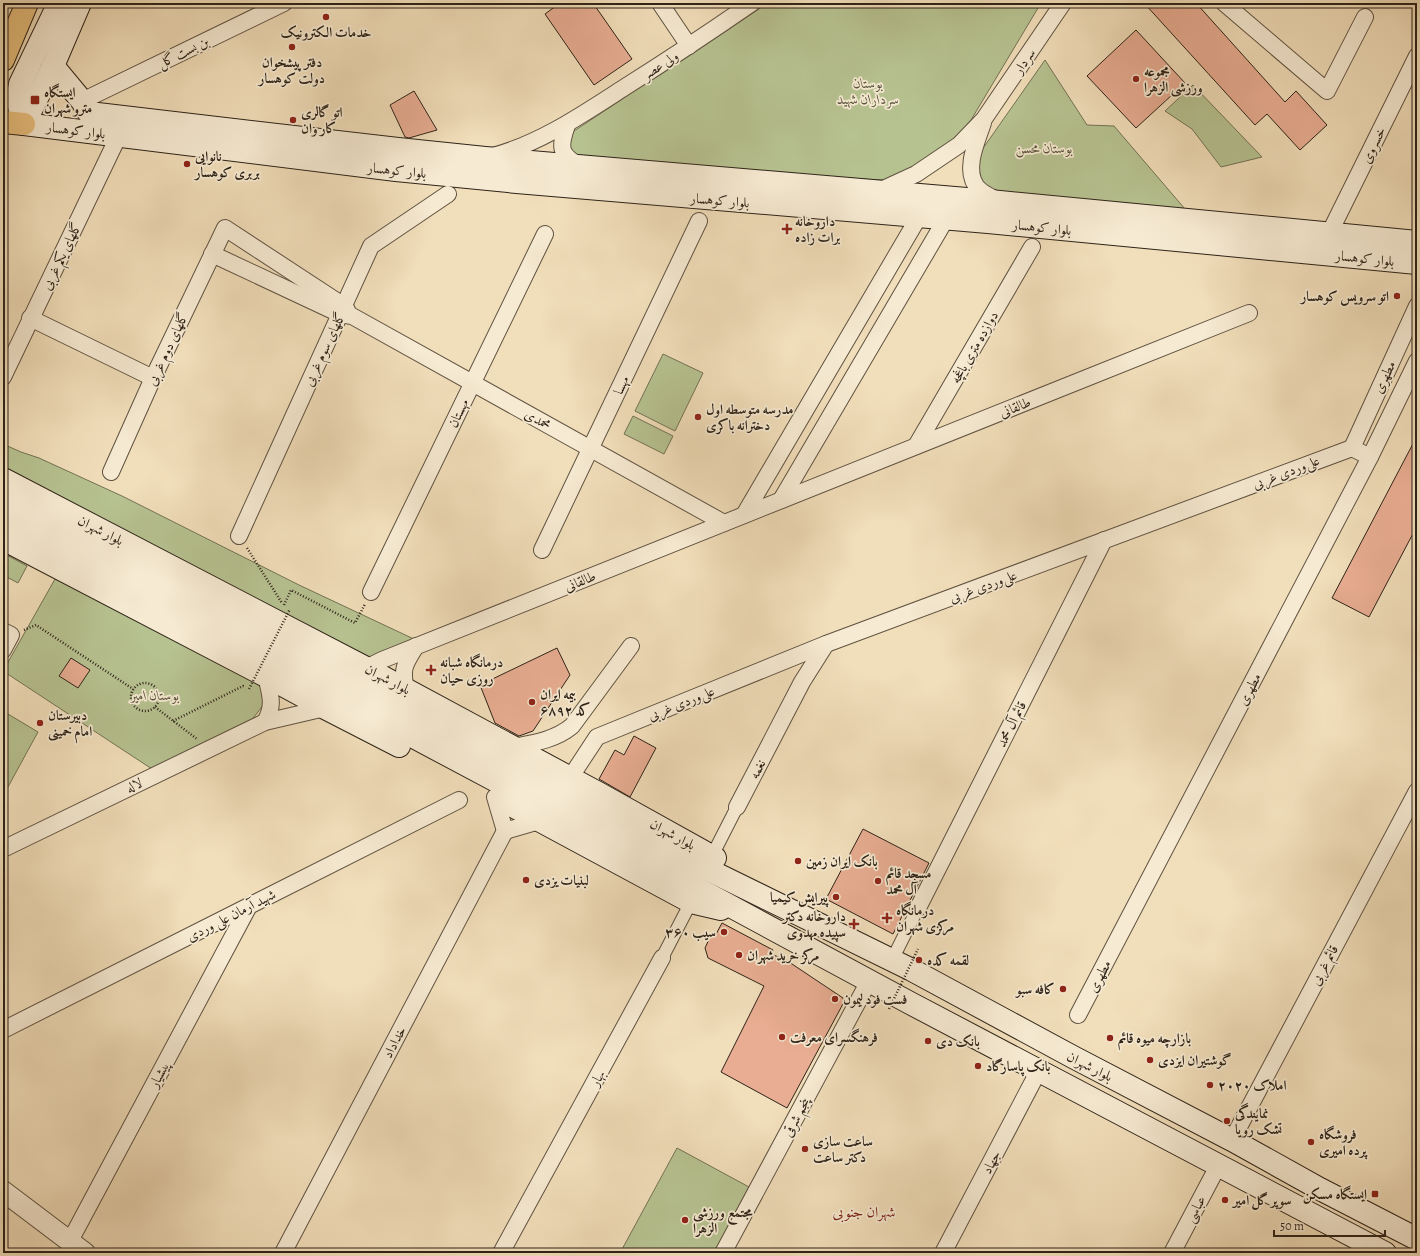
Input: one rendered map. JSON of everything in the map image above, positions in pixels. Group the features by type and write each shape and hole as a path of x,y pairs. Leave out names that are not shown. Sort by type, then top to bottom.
{"highway":[{"path":"3,60 27,3"}],"main road":[{"path":"13,123 20,84 59,3"},
{"path":"13,123 52,66 80,3"},
{"path":"52,66 86,115"},
{"name":"بلوار کوهسار","path":"13,123 86,115 486,158 1002,202 1417,242"},
{"name":"بلوار کوهسار","path":"86,115 119,135 396,170 517,182 946,218 1417,263"},
{"name":"بلوار شهران","path":"3,479 406,689 712,856 740,872 762,896"},
{"name":"بلوار شهران","path":"3,502 273,640 670,851 892,960 1232,1140 1320,1189 1416,1237"},
{"name":"بلوار شهران","path":"3,521 271,659 346,701 869,981 1385,1253"},
{"name":"بلوار شهران","path":"3,539 258,682 325,708 434,764 691,902 749,916"}],"street":[{"name":"بن بست گل","path":"86,115 284,3"},
{"path":"660,3 689,46"},
{"name":"ولی عصر","path":"486,158 523,146 567,125 689,46 752,3"},
{"name":"سردار","path":"878,192 916,174 960,145 984,119 1063,3"},
{"path":"1224,3 1327,91 1365,17"},
{"name":"خسروی","path":"1329,234 1417,56"},
{"name":"سردار","path":"984,119 974,153 971,174 976,185 982,192 1002,202"},
{"path":"567,125 561,145 564,154 574,163 583,167"},
{"name":"گلهای یکم غربی","path":"3,377 119,135"},
{"name":"گلهای سوم غربی","path":"239,536 345,312 371,246 448,194"},
{"path":"744,515 932,197"},
{"path":"781,500 946,218 959,199"},
{"name":"مهسا","path":"542,550 699,221"},
{"name":"گلهای دوم غربی","path":"111,472 153,378 225,228 345,312"},
{"name":"مهستان","path":"371,592 545,234"},
{"name":"دوازده متری باغچه","path":"916,446 1032,247"},
{"path":"212,254 345,312"},
{"name":"مطهری","path":"1352,448 1417,306"},
{"name":"محمدی","path":"345,312 724,523"},
{"name":"طالقانی","path":"366,668 416,646 1249,313"},
{"path":"30,318 153,378"},
{"name":"مطهری","path":"1078,1015 1370,457 1417,361"},
{"path":"1352,448 1370,457"},
{"name":"علی‌وردی غربی","path":"597,737 826,644 1352,448"},
{"name":"قائم آل محمد","path":"918,908 1104,540"},
{"path":"3,650 7,633"},
{"name":"نغمه","path":"712,856 802,682 826,644"},
{"path":"406,689 404,668 416,646"},
{"path":"513,747 563,734 580,717 631,646"},
{"path":"785,660 802,682"},
{"path":"258,682 271,705 270,714 265,722"},
{"name":"لاله","path":"3,849 265,722 325,708"},
{"path":"570,778 597,737 580,717"},
{"name":"قائم غربی","path":"1232,1140 1417,791"},
{"path":"495,797 503,826 539,821"},
{"name":"شهید آرمان علی وردی","path":"3,1030 459,800"},
{"name":"خداداد","path":"283,1253 503,826"},
{"name":"بهار","path":"501,1253 691,902"},
{"name":"پیشیار","path":"77,1247 249,906"},
{"path":"892,960 918,908"},
{"name":"پنجم شرقی","path":"723,1253 869,981"},
{"name":"جهاد","path":"943,1253 1039,1070"},
{"name":"عباسی","path":"1172,1253 1218,1166"},
{"path":"3,1191 77,1247"}],"path":[{"path":"239,536 284,606 291,590 355,623 371,592"},
{"path":"258,682 290,609"},
{"path":"36,625 133,689"},
{"path":"140,683 150,683 158,689 160,699 155,707 147,711 138,710 134,707 131,698 133,689 140,683"},
{"path":"173,721 243,686"},
{"path":"155,707 210,748"},
{"path":"889,1009 918,949"}],"green space":[{"name":"بوستان سرداران شهید","path":"768,3 1041,3 971,120 956,139 899,177 882,180 662,168 582,160 568,150 571,133"},
{"name":"بوستان محسن","path":"1045,60 1087,125 1114,126 1185,209 995,195 978,181 979,154"},
{"path":"1193,85 1262,157 1221,167 1192,129 1165,111"},
{"path":"663,354 703,373 675,431 635,411"},
{"path":"633,416 673,436 664,454 624,434"},
{"path":"3,444 39,458 122,496 299,585 416,640 378,656 360,658 3,473"},
{"path":"3,553 27,566 18,583 3,575"},
{"name":"بوستان امیر","path":"59,572 259,679 264,704 251,721 152,769 3,671"},
{"path":"3,711 38,732 3,796"},
{"name":"مجتمع ورزشی الزهرا","path":"677,1148 749,1187 714,1253 620,1253"}],"building":[{"path":"560,3 593,3 632,59 594,85 545,14"},
{"path":"1144,3 1196,3 1285,102 1296,91 1327,125 1300,150 1267,114 1255,125"},
{"name":"مجموعه ورزشی الزهرا","path":"1136,30 1185,83 1136,128 1087,76"},
{"path":"414,91 437,130 409,138 405,137 390,105"},
{"path":"1417,436 1417,526 1369,617 1332,598"},
{"path":"557,648 570,675 533,731 519,736 495,723 480,685"},
{"path":"71,658 90,670 78,688 59,676"},
{"path":"634,736 656,748 630,797 599,779 615,750 624,755"},
{"name":"مسجد قائم آل محمد","path":"863,829 929,863 893,934 826,899"},
{"name":"فرهنگسرای معرفت","path":"722,923 773,950 771,954 786,960 843,998 844,1002 787,1108 721,1072 764,986 708,958 705,948 711,935 715,936"}],"place":[{"name":"خدمات الکترونیک","path":"326,17"},
{"name":"دفتر پیشخوان دولت کوهسار","path":"292,47"},
{"name":"مجموعه ورزشی الزهرا","path":"1136,79"},
{"name":"ایستگاه مترو شهران","path":"35,100"},
{"name":"اتو گالری کار وان","path":"293,120"},
{"name":"نانوایی بربری کوهسار","path":"187,164"},
{"name":"داروخانه برات زاده","path":"787,229"},
{"name":"اتو سرویس کوهسار","path":"1397,296"},
{"name":"مدرسه متوسطه اول دخترانه باکری","path":"698,417"},
{"name":"درمانگاه شبانه روزی حیان","path":"431,670"},
{"name":"بیمه ایران کد ۶۸۹۲","path":"532,702"},
{"name":"دبیرستان امام خمینی","path":"40,723"},
{"name":"بانک ایران زمین","path":"798,861"},
{"name":"لبنیات یزدی","path":"526,880"},
{"name":"مسجد قائم آل محمد","path":"878,881"},
{"name":"پیرایش کیمیا","path":"836,897"},
{"name":"درمانگاه مرکزی شهران","path":"887,918"},
{"name":"داروخانه دکتر سپیده مهدوی","path":"854,924"},
{"name":"سیب ۳۶۰","path":"724,932"},
{"name":"مرکز خرید شهران","path":"739,955"},
{"name":"لقمه کده","path":"919,960"},
{"name":"کافه سبو","path":"1063,989"},
{"name":"فست فود لیمون","path":"835,999"},
{"name":"فرهنگسرای معرفت","path":"782,1037"},
{"name":"بازارچه میوه قائم","path":"1110,1038"},
{"name":"بانک دی","path":"928,1041"},
{"name":"گوشتیران ایزدی","path":"1150,1060"},
{"name":"بانک پاسارگاد","path":"978,1066"},
{"name":"املاک ۲۰۲۰","path":"1210,1085"},
{"name":"نمایندگی تشک رویا","path":"1227,1121"},
{"name":"فروشگاه پرده امیری","path":"1311,1142"},
{"name":"ساعت سازی دکتر ساعت","path":"805,1149"},
{"name":"ایستگاه مسکن","path":"1375,1194"},
{"name":"سوپر گل امیر","path":"1225,1200"},
{"name":"مجتمع ورزشی الزهرا","path":"685,1220"}],"district":[{"name":"شهران جنوبی","path":"864,1212"}]}
